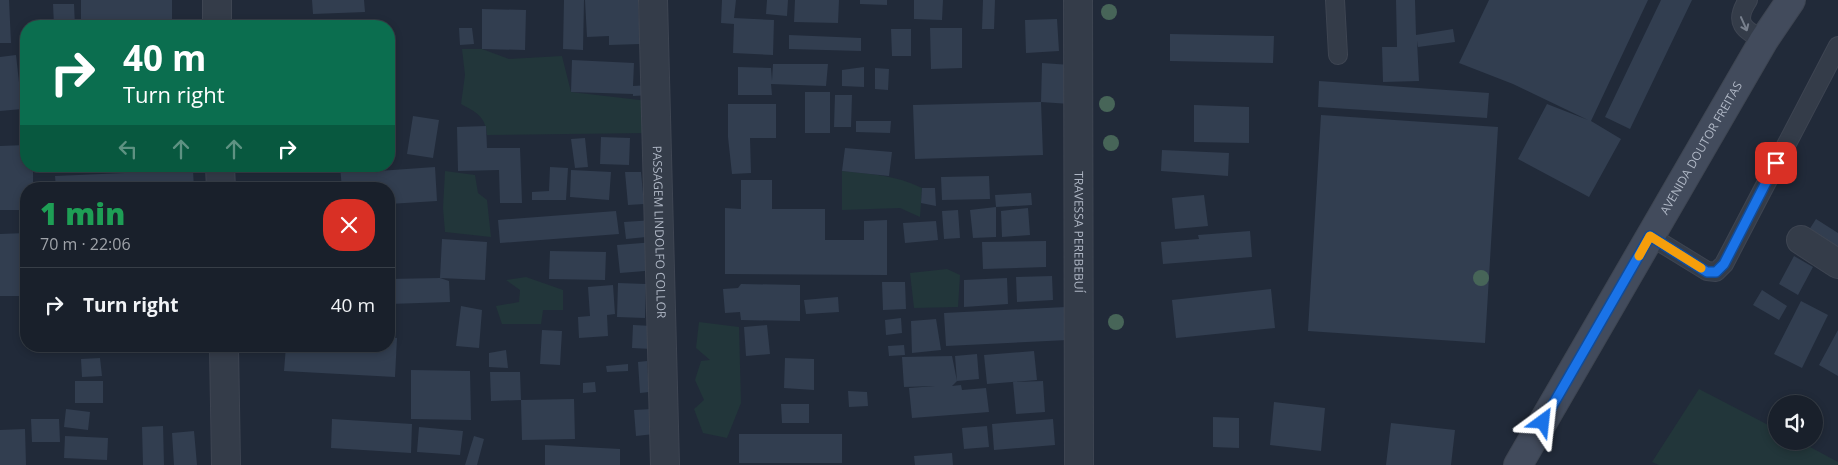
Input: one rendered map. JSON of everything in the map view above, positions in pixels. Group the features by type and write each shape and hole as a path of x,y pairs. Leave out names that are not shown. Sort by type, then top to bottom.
{"main road":[{"name":"AVENIDA DOUTOR FREITAS","path":"1518,465 1764,40 1791,1"}],"street":[{"path":"217,0 218,20"},
{"name":"PASSAGEM LINDOLFO COLLOR","path":"653,0 665,465"},
{"name":"TRAVESSA PEREBEBUÍ","path":"1078,0 1079,465"},
{"path":"1801,240 1838,264"},
{"path":"224,352 226,465"}],"lane":[{"path":"1335,0 1338,55"},
{"path":"1748,0 1741,16 1743,25 1746,31 1764,40"},
{"path":"1650,236 1707,272 1716,272 1724,264 1838,46"}],"green space":[{"path":"462,49 482,49 509,59 562,56 571,92 648,101 650,133 487,135 482,119 461,104 465,75"},
{"path":"445,171 475,175 478,193 487,200 491,237 445,232 443,208"},
{"path":"842,171 893,178 922,188 920,217 900,208 842,210"},
{"path":"947,269 960,275 958,307 914,308 910,273"},
{"path":"526,277 563,290 563,310 543,310 541,324 502,324 496,306 519,302 520,290 506,280"},
{"path":"699,322 739,327 741,403 727,438 703,433 694,409 704,400 695,380 701,361 710,360 696,348"},
{"path":"1699,389 1768,425 1768,450 1816,450 1838,462 1838,465 1659,465 1652,462"}],"building":[{"path":"0,0 9,0 11,43 0,43"},
{"path":"81,0 172,0 172,20 81,20"},
{"path":"312,0 364,0 365,12 313,14"},
{"path":"564,0 584,0 583,50 563,49"},
{"path":"585,0 638,0 640,44 609,45 609,36 587,37"},
{"path":"722,0 736,0 734,18 774,20 773,55 733,53 734,24 721,23"},
{"path":"767,0 788,0 787,16 766,14"},
{"path":"795,0 839,0 838,23 794,22"},
{"path":"860,0 887,0 887,5 860,4"},
{"path":"914,0 943,0 942,20 914,19"},
{"path":"983,0 995,0 994,29 982,29"},
{"path":"1396,0 1415,0 1416,35 1453,29 1455,42 1418,47 1417,41 1419,81 1383,82 1382,47 1397,47"},
{"path":"1489,0 1648,0 1591,121 1621,139 1589,197 1518,159 1547,104 1588,120 1513,84 1459,63"},
{"path":"1661,0 1692,0 1630,129 1605,117"},
{"path":"53,4 74,4 75,20 54,20"},
{"path":"482,9 526,10 525,50 482,49"},
{"path":"1057,19 1059,51 1026,53 1025,20"},
{"path":"459,28 472,28 474,44 460,45"},
{"path":"930,28 962,28 962,68 931,69"},
{"path":"891,29 911,29 911,56 892,56"},
{"path":"1170,34 1274,36 1273,63 1170,61"},
{"path":"789,35 861,38 861,51 789,49"},
{"path":"16,55 20,109 0,111 0,57"},
{"path":"572,60 634,63 633,86 651,85 652,95 633,96 633,94 571,92"},
{"path":"1042,63 1071,65 1070,104 1041,102"},
{"path":"773,64 828,64 826,86 771,84 772,95 738,95 738,67 771,68 772,81"},
{"path":"864,67 864,87 842,86 842,70"},
{"path":"875,68 889,69 888,90 875,89"},
{"path":"1319,81 1489,93 1487,118 1318,107"},
{"path":"805,92 830,92 830,133 805,133"},
{"path":"835,95 852,95 851,127 834,127"},
{"path":"1041,102 1043,155 915,159 913,105"},
{"path":"728,104 776,104 776,138 750,138 751,173 732,174 728,137"},
{"path":"1194,105 1249,107 1249,143 1194,142"},
{"path":"1321,115 1498,127 1485,343 1308,331"},
{"path":"413,116 439,120 433,158 407,154"},
{"path":"856,121 891,121 890,133 856,132"},
{"path":"486,126 487,148 520,148 522,203 500,203 499,170 458,171 457,127"},
{"path":"601,137 630,138 629,165 600,164"},
{"path":"585,138 588,167 575,168 571,139"},
{"path":"20,145 20,172 33,172 33,182 20,182 20,210 0,210 0,146"},
{"path":"845,148 892,152 889,176 842,171"},
{"path":"1162,150 1229,153 1228,176 1161,171"},
{"path":"435,167 437,201 395,204 395,182 341,182 341,172 395,172 395,170"},
{"path":"550,167 568,168 566,200 532,200 532,192 549,191"},
{"path":"571,170 611,172 609,200 570,197"},
{"path":"193,172 194,182 55,182 55,176"},
{"path":"625,172 641,172 644,204 628,205"},
{"path":"989,176 990,199 942,200 941,177"},
{"path":"741,180 772,180 772,209 825,209 825,240 864,240 864,221 887,220 887,275 725,274 725,208 741,209"},
{"path":"922,188 935,188 936,206 921,203"},
{"path":"1031,193 1032,205 996,207 995,195"},
{"path":"1204,195 1208,226 1175,229 1172,198"},
{"path":"996,207 996,237 973,238 970,210"},
{"path":"1028,208 1030,235 1002,237 1001,211"},
{"path":"958,210 960,238 944,239 942,211"},
{"path":"616,211 619,234 500,243 498,220"},
{"path":"1816,219 1838,233 1838,248 1809,230"},
{"path":"654,220 656,236 626,239 624,222"},
{"path":"936,221 938,240 905,243 903,223"},
{"path":"1250,231 1252,257 1163,264 1161,242 1199,239 1198,235"},
{"path":"20,233 20,296 0,296 0,234"},
{"path":"442,239 487,242 485,280 440,278"},
{"path":"1046,241 1046,267 983,269 982,242"},
{"path":"655,242 657,270 620,273 617,245"},
{"path":"550,251 606,252 605,280 549,279"},
{"path":"1794,256 1813,267 1798,295 1779,284"},
{"path":"1052,276 1053,300 1017,302 1016,277"},
{"path":"440,278 449,281 450,302 395,304 395,279"},
{"path":"1007,278 1008,304 964,307 964,280"},
{"path":"882,282 905,282 906,309 883,310"},
{"path":"618,283 646,284 645,318 617,317"},
{"path":"741,284 800,285 800,321 741,320 740,312 725,313 723,289 738,288"},
{"path":"613,285 615,314 607,315 608,336 579,338 578,317 590,316 588,287"},
{"path":"1271,289 1275,328 1176,338 1172,300"},
{"path":"1762,290 1787,306 1779,320 1753,305"},
{"path":"838,297 839,312 806,314 804,300"},
{"path":"1801,301 1828,315 1802,368 1774,354"},
{"path":"461,306 482,310 479,348 456,346"},
{"path":"1066,307 1068,340 946,346 944,313"},
{"path":"901,318 902,333 886,335 885,320"},
{"path":"936,319 941,350 912,353 911,321"},
{"path":"633,325 652,326 652,349 632,348"},
{"path":"767,325 770,354 746,356 744,327"},
{"path":"542,330 562,331 560,365 540,364"},
{"path":"1838,330 1838,376 1819,365"},
{"path":"395,338 397,338 395,377 284,371 286,352 395,352"},
{"path":"904,345 905,355 889,356 888,346"},
{"path":"506,350 508,368 489,367 489,353"},
{"path":"1034,351 1037,380 987,384 984,355"},
{"path":"977,354 979,379 957,381 955,356"},
{"path":"952,356 957,381 952,386 961,385 962,390 986,388 989,412 912,418 909,388 935,386 904,387 902,357"},
{"path":"100,358 102,376 82,377 81,359"},
{"path":"785,358 814,359 814,390 784,388"},
{"path":"647,361 649,392 640,393 638,362"},
{"path":"628,364 628,371 607,372 606,366"},
{"path":"411,370 470,371 471,420 411,419"},
{"path":"490,372 520,372 521,400 491,401"},
{"path":"75,381 103,381 103,403 75,403"},
{"path":"1043,381 1045,412 1016,414 1013,382"},
{"path":"595,382 596,392 583,393 583,383"},
{"path":"848,391 867,392 868,406 849,407"},
{"path":"574,399 575,439 522,440 521,400"},
{"path":"1274,402 1325,408 1321,451 1270,445"},
{"path":"781,404 809,404 809,423 782,423"},
{"path":"66,409 90,412 88,430 64,427"},
{"path":"652,409 654,434 636,436 634,410"},
{"path":"1213,417 1239,418 1239,448 1213,447"},
{"path":"31,419 59,419 60,442 32,442"},
{"path":"332,419 412,424 411,453 331,448"},
{"path":"1053,419 1055,445 994,450 992,424"},
{"path":"1391,423 1455,430 1451,465 1386,465"},
{"path":"163,426 164,465 143,465 142,427"},
{"path":"987,426 989,447 964,449 962,428"},
{"path":"419,427 463,431 460,455 417,452"},
{"path":"25,429 26,465 0,465 0,430"},
{"path":"194,431 197,465 174,465 172,433"},
{"path":"739,434 842,434 842,463 739,463"},
{"path":"65,436 108,438 107,460 64,458"},
{"path":"474,436 484,439 477,465 465,465"},
{"path":"545,445 620,449 620,465 545,465"},
{"path":"952,453 953,465 915,465 914,456"}],"slow traffic":[{"path":"1639,256 1650,236 1701,268"}],"route":[{"path":"1543,422 1650,236 1707,272 1716,272 1724,264 1776,163"}]}
